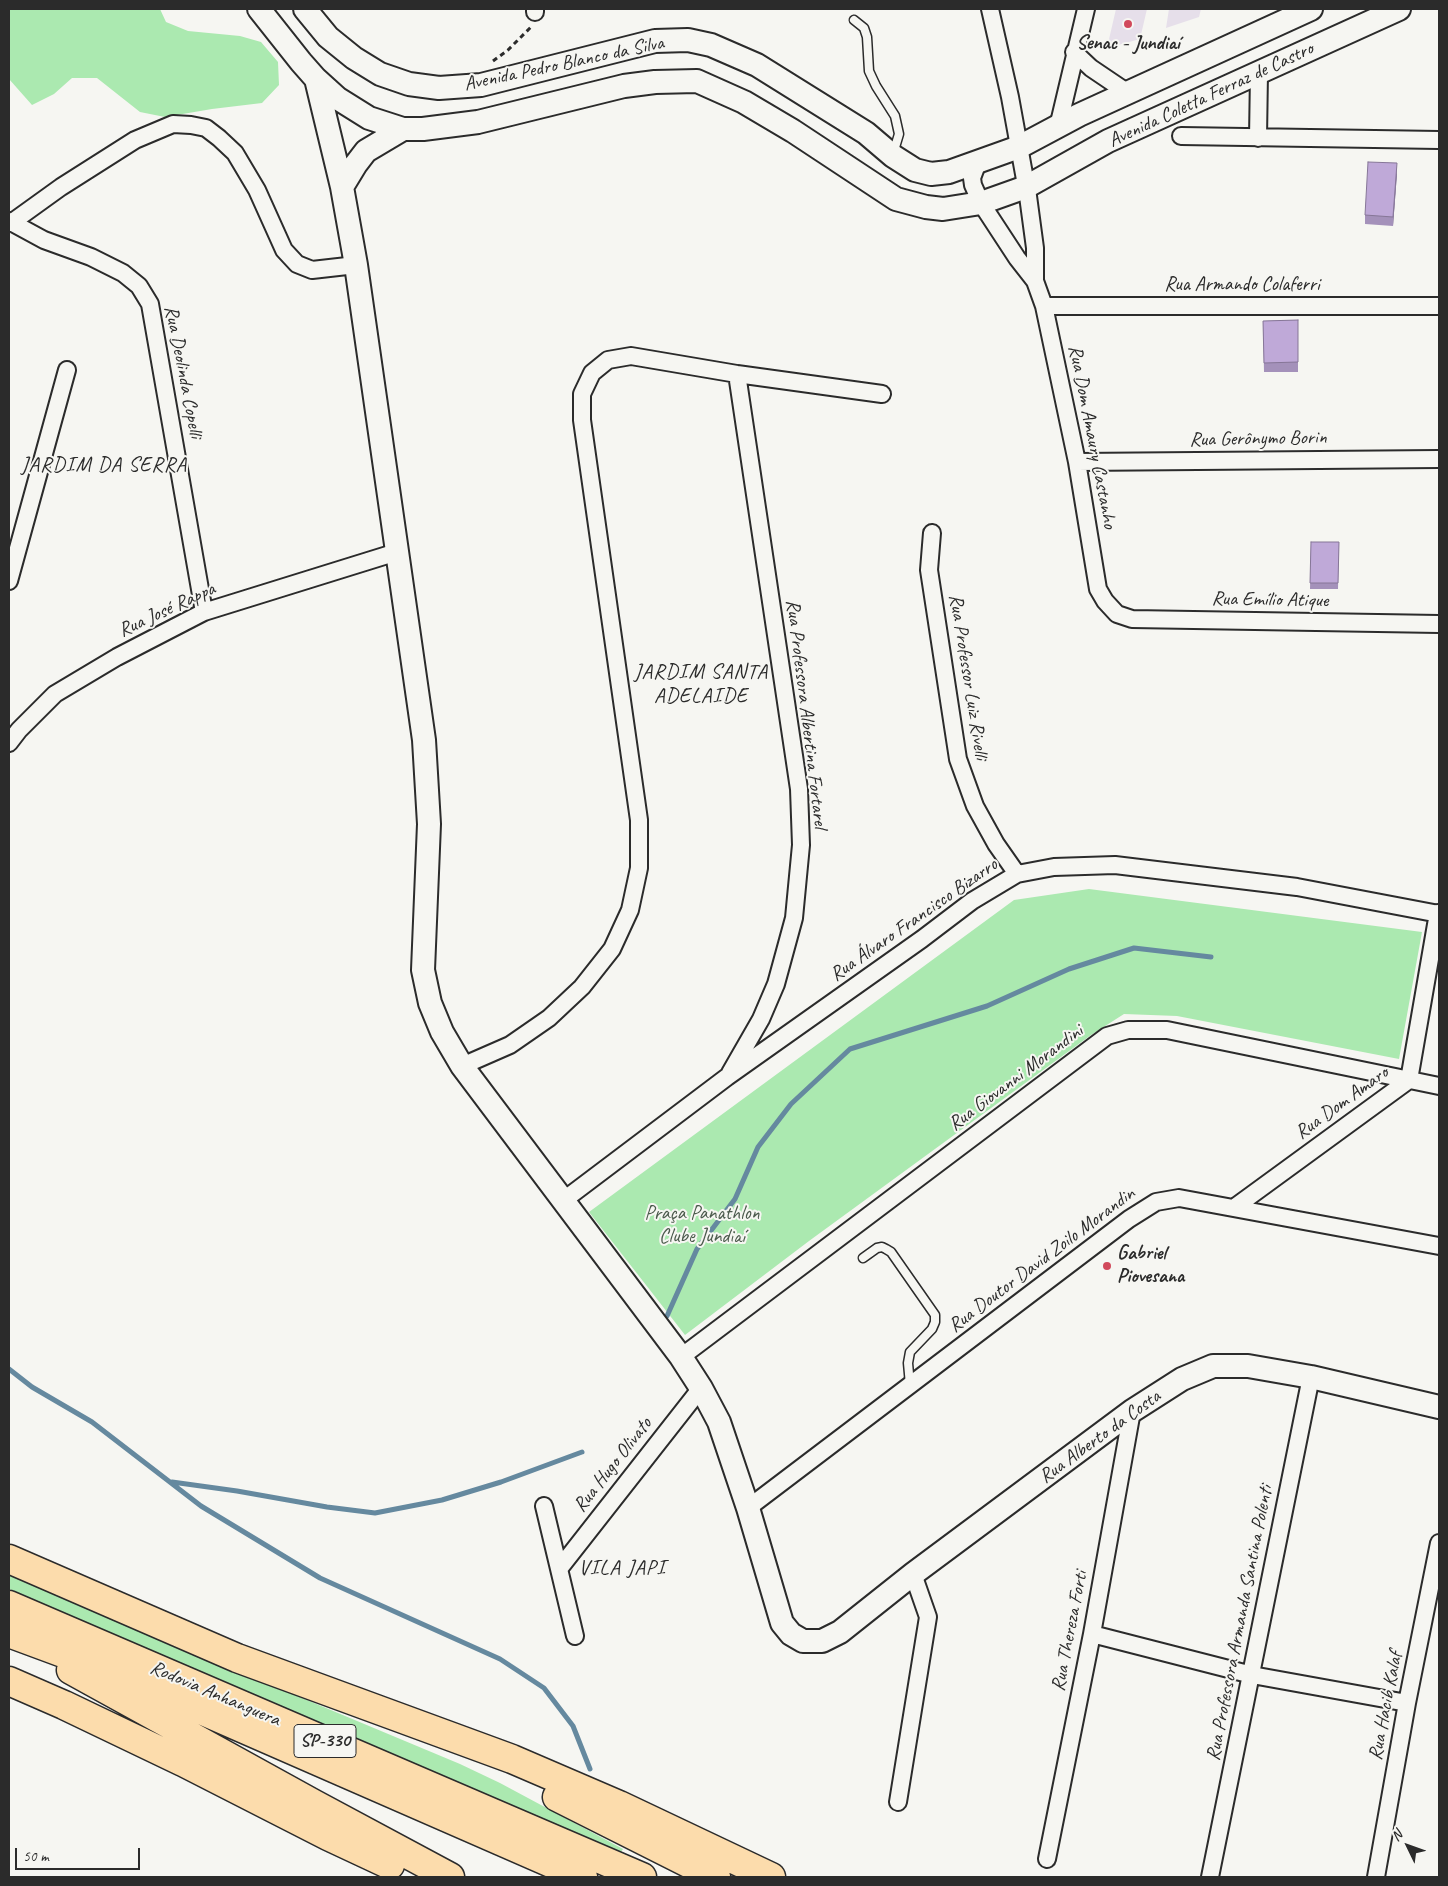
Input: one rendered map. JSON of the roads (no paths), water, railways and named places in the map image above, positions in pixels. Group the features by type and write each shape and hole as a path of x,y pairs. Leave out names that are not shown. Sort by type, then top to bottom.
{"highway":[{"path":"9,1560 547,1792 716,1877"},
{"name":"Rodovia Anhanguera","path":"9,1605 642,1877"},
{"path":"9,1634 314,1804 450,1877"},
{"name":"Rodovia Anhanguera","path":"9,1634 109,1670 583,1877"},
{"path":"237,1658 512,1758 619,1805 771,1877"},
{"path":"9,1681 98,1722 328,1836 418,1877"}],"street":[{"name":"Avenida Pedro Blanco da Silva","path":"259,9 316,79 336,98 369,118 403,129 422,129 478,122 624,86 697,81 744,102 896,199 926,207 943,209 981,203 1026,187"},
{"name":"Avenida Pedro Blanco da Silva","path":"305,9 328,38 354,58 380,74 409,84 439,88 481,85 655,41 688,40 711,45 757,65 866,133 893,156 915,170 931,174 949,172 1019,147"},
{"name":"Rua Dom Amaury Castanho","path":"990,9 1026,187 1035,248 1036,280 1044,306 1077,462 1098,589 1105,602"},
{"path":"1058,127 1074,52 1086,9"},
{"name":"Avenida Coletta Ferraz de Castro","path":"1019,147 1079,115 1311,9"},
{"name":"Avenida Coletta Ferraz de Castro","path":"1026,187 1108,141 1399,9"},
{"path":"1074,52 1091,68 1128,93"},
{"path":"1258,138 1259,73"},
{"path":"316,79 342,187 356,265 424,740 429,824 423,970 430,1003 442,1032 462,1066 681,1357 701,1388 719,1422 748,1508"},
{"path":"10,222 134,140 173,124 191,125 206,128 235,153 257,190 284,250 297,264 312,270 356,265"},
{"path":"342,187 366,151 403,129"},
{"path":"1181,136 1439,140"},
{"name":"Rua Dom Amaury Castanho","path":"978,162 972,178 981,203 1017,258 1036,280"},
{"name":"Rua Deolinda Copelli","path":"10,222 44,240 91,257 123,273 139,286 150,304 204,612"},
{"name":"Rua Armando Colaferri","path":"1044,306 1439,306"},
{"path":"462,1066 510,1045 549,1018 582,987 612,949 630,910 639,868 638,820 582,420 582,394 592,373 608,360 631,356 737,374 882,394"},
{"path":"9,581 66,370"},
{"name":"Rua Professora Albertina Fortarel","path":"728,1077 761,1019 776,984 794,918 801,845 798,789 737,374"},
{"name":"Rua Gerônymo Borin","path":"1077,462 1439,459"},
{"name":"Rua Professor Luiz Rivelli","path":"932,533 929,570 958,759 974,806 996,844 1018,874"},
{"name":"Rua José Rappa","path":"9,743 19,730 55,694 117,657 204,612 397,552"},
{"name":"Rua Emílio Atique","path":"1105,602 1118,614 1132,619 1439,624"},
{"name":"Rua Álvaro Francisco Bizarro","path":"564,1200 728,1077 922,939 972,901 1018,874 1054,867 1115,865 1297,887 1439,914"},
{"name":"Rua Dom Amaro","path":"1235,1207 1409,1080 1439,914"},
{"name":"Rua Giovanni Morandini","path":"681,1357 1107,1036 1128,1030 1167,1030 1439,1086"},
{"name":"Rua Doutor David Zoilo Morandin","path":"748,1508 1129,1219 1156,1202 1179,1198 1439,1246"},
{"name":"Rua Alberto da Costa","path":"748,1508 782,1623 791,1634 803,1641 822,1641 840,1632 913,1574 1132,1411 1182,1379 1213,1366 1248,1366 1311,1377 1439,1407"},
{"name":"Rua Professora Armanda Santina Polenti","path":"1210,1877 1311,1377"},
{"name":"Rua Hugo Olivato","path":"559,1569 701,1388"},
{"name":"Rua Thereza Forti","path":"1047,1859 1092,1634 1132,1411"},
{"path":"544,1506 575,1636"},
{"name":"Rua Hacib Kalaf","path":"1376,1877 1407,1703 1439,1543"},
{"path":"898,1802 928,1617 913,1574"},
{"path":"1092,1634 1252,1675 1407,1703"}],"lane":[{"path":"854,20 864,28 867,37 869,71 895,116 899,134 893,156"},
{"path":"863,1258 877,1248 886,1249 897,1260 935,1314 935,1322 932,1329 910,1352 908,1362 910,1385"}],"waterway":[{"path":"667,1316 697,1249 735,1199 758,1147 791,1104 850,1049 987,1006 1069,969 1134,948 1211,957"},
{"path":"9,1369 32,1387 92,1422 201,1506 320,1578 500,1659 544,1688 573,1726 590,1769"},
{"path":"172,1482 375,1513 442,1500 501,1482 582,1452"}],"place":[{"name":"Senac - Jundiaí","path":"1128,24"},
{"name":"Gabriel Piovesana","path":"1107,1266"}],"district":[{"name":"JARDIM DA SERRA","path":"104,465"},
{"name":"JARDIM SANTA ADELAIDE","path":"701,684"},
{"name":"VILA JAPI","path":"622,1568"}],"park label":[{"name":"Praça Panathlon Clube Jundiaí","path":"702,1226"}]}
